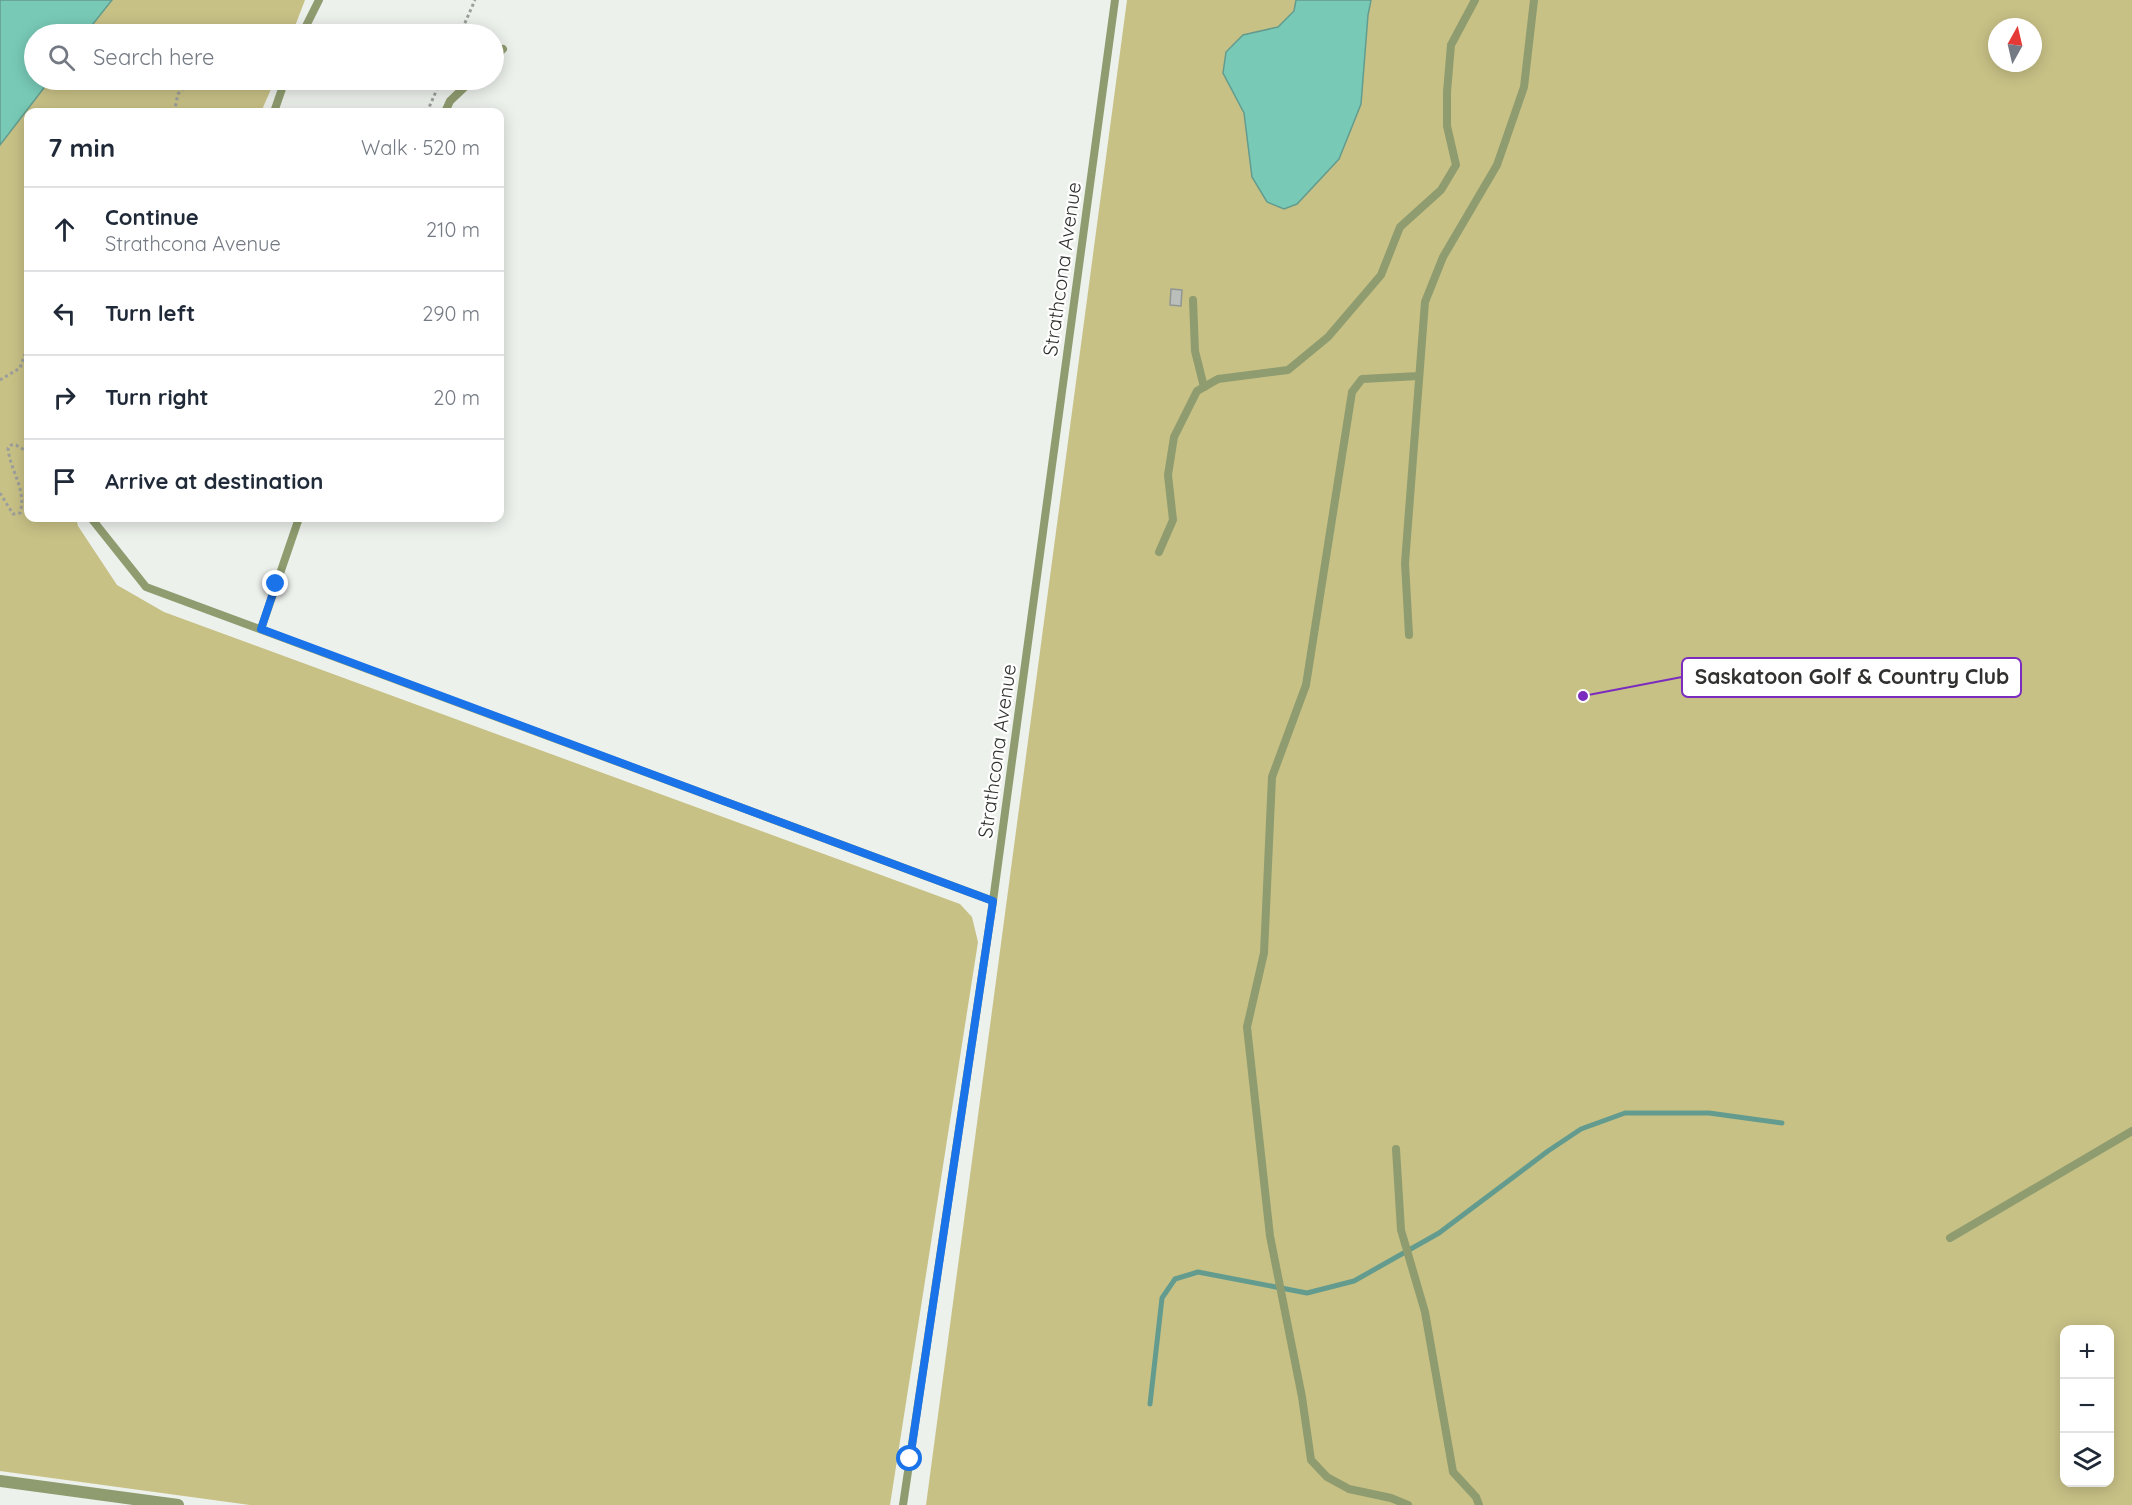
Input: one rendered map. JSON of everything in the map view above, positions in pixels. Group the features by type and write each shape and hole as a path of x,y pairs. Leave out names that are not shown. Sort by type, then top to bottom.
{"street":[{"path":"0,1481 178,1505"}],"lane":[{"path":"307,24 319,0"},
{"name":"Strathcona Avenue","path":"903,1505 993,901 1115,0"},
{"path":"1159,552 1173,520 1168,475 1174,438 1197,391 1218,379 1288,370 1320,343 1381,275 1400,227 1441,190 1456,165 1448,126 1447,92 1451,45 1475,0"},
{"path":"1409,635 1405,563 1425,302 1443,257 1497,165 1524,87 1534,0"},
{"path":"275,108 282,90"},
{"path":"447,108 450,101 462,90"},
{"path":"1193,300 1195,351 1204,387"},
{"path":"1408,1505 1391,1498 1349,1489 1328,1477 1311,1460 1302,1398 1270,1236 1247,1027 1264,953 1272,777 1306,685 1352,392 1362,379 1419,376"},
{"path":"94,522 146,587 993,901"},
{"path":"261,629 298,522"},
{"path":"1950,1238 2132,1131"},
{"path":"1396,1149 1401,1230 1425,1312 1453,1472 1476,1497 1479,1505"}],"path":[{"path":"464,24 475,0"},
{"path":"175,108 180,90"},
{"path":"178,94 182,90"},
{"path":"429,108 437,90"},
{"path":"0,380 20,368 24,357"},
{"path":"0,494 13,514 20,513 22,495 9,459 8,448 16,445 24,450"}],"shaded area":[{"path":"0,0 112,0 93,24 24,24 24,90 42,90 28,108 24,108 24,114 0,145"},
{"path":"112,0 305,0 296,24 93,24"},
{"path":"1127,0 2132,0 2132,1505 926,1505"},
{"path":"1296,0 1371,0 1361,104 1339,159 1297,204 1284,209 1267,202 1252,177 1244,113 1223,73 1226,52 1243,35 1278,27 1294,11"},
{"path":"42,90 271,90 263,108 28,108"},
{"path":"24,114 24,522 77,522 117,585 164,612 960,904 972,917 978,942 890,1505 250,1505 0,1471 0,145"}],"building":[{"path":"1171,289 1182,290 1181,306 1170,305"}],"waterway":[{"path":"1150,1404 1162,1298 1175,1279 1198,1272 1307,1293 1354,1281 1439,1233 1581,1129 1625,1113 1709,1113 1782,1123"}],"place":[{"name":"Saskatoon Golf & Country Club","path":"1583,696"}],"route":[{"path":"276,584 261,629 993,901 910,1459"}]}
